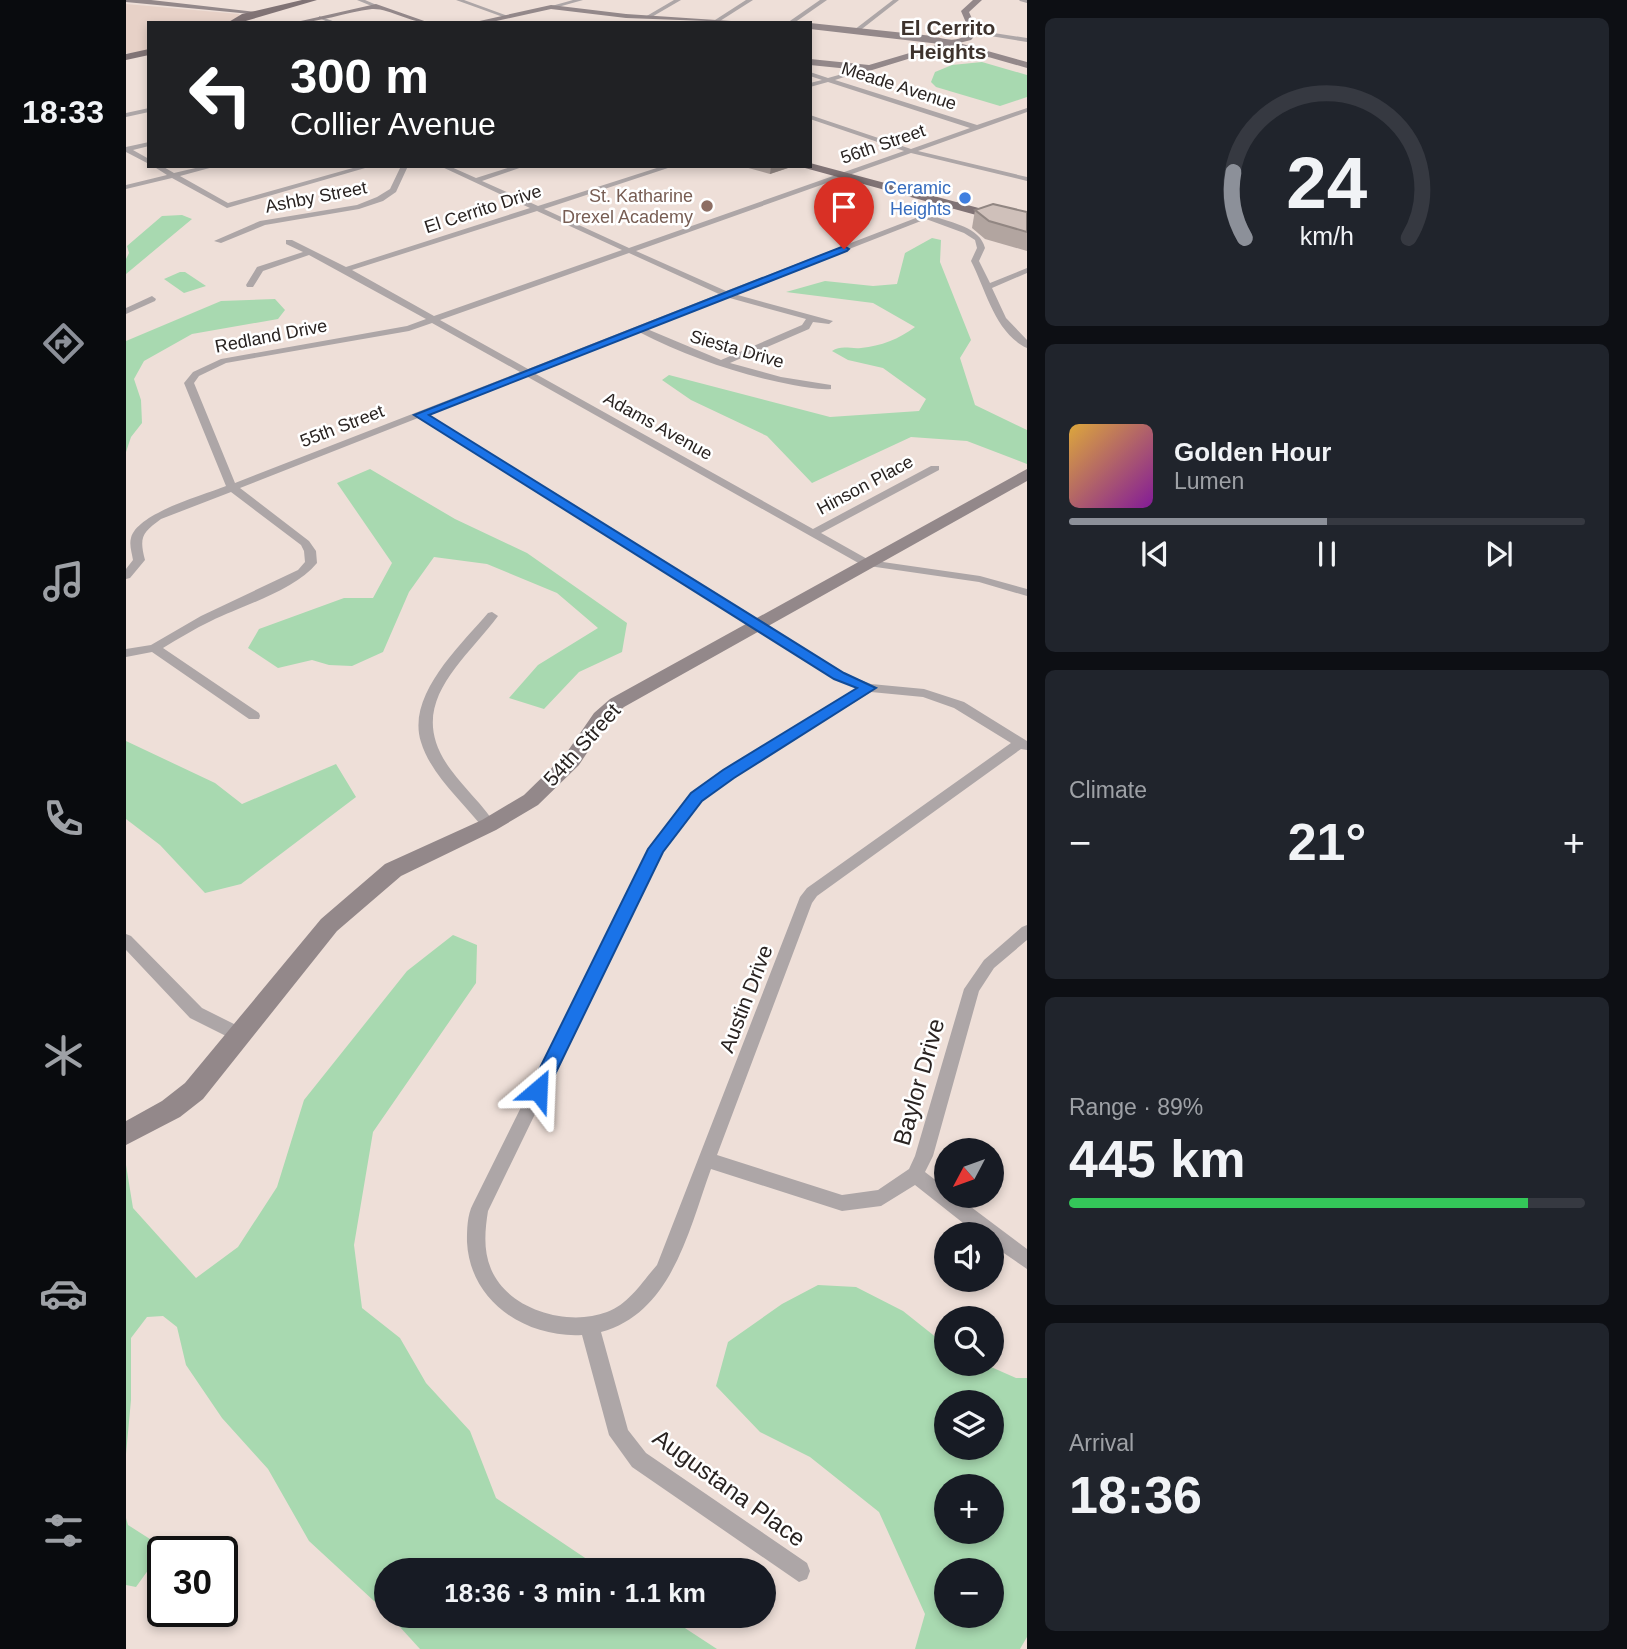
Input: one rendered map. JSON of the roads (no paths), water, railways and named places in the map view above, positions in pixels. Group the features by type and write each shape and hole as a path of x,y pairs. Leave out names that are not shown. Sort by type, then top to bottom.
{"main road":[{"path":"237,21 313,0"},
{"path":"245,21 260,13"},
{"path":"128,58 147,56"},
{"path":"812,165 1027,223"}],"street":[{"path":"126,0 260,13"},
{"path":"360,0 420,21"},
{"path":"459,0 508,17"},
{"path":"482,21 508,17 555,3 565,4 580,0"},
{"path":"648,17 678,0"},
{"path":"718,20 750,0"},
{"path":"793,21 824,0"},
{"path":"856,31 896,0"},
{"path":"974,32 965,10 978,0"},
{"path":"555,3 565,4"},
{"path":"555,3 648,17 731,21"},
{"path":"304,21 376,6"},
{"path":"321,17 330,21"},
{"path":"812,26 918,37 950,43 1027,65"},
{"path":"974,32 1027,40"},
{"path":"812,84 968,38 974,32"},
{"path":"812,62 869,68"},
{"name":"Meade Avenue","path":"812,75 978,128"},
{"path":"126,115 147,110"},
{"name":"56th Street","path":"433,320 1027,110"},
{"path":"812,118 911,151 1025,179"},
{"path":"126,149 147,144"},
{"path":"126,149 147,161"},
{"path":"159,168 227,206 362,168"},
{"path":"126,187 207,168"},
{"name":"Ashby Street","path":"218,241 263,223 359,207 380,200 393,190 404,168"},
{"path":"447,168 727,295 766,308 829,321"},
{"path":"475,181 516,168"},
{"name":"El Cerrito Drive","path":"345,270 665,168"},
{"name":"55th Street","path":"126,576 139,561 134,541 139,530 157,517 957,204"},
{"path":"926,216 967,231 979,239 981,248 975,261 1006,326 1027,345"},
{"name":"Adams Avenue","path":"289,242 345,270 866,562 980,579 1027,593"},
{"path":"250,285 260,269 307,253"},
{"path":"989,286 1027,270"},
{"path":"126,310 152,299"},
{"path":"723,363 806,327 810,319"},
{"name":"Redland Drive","path":"232,487 189,383 196,374 224,361 409,328 433,320"},
{"name":"Siesta Drive","path":"641,329 685,352 802,384 828,387"},
{"path":"420,415 839,676 869,688 924,693 958,705 1023,745"},
{"name":"Hinson Place","path":"812,534 935,468"},
{"name":"54th Street","path":"126,1134 171,1109 194,1091 329,925 393,870 489,824 531,800 572,760 601,717 617,703 1027,474"},
{"path":"126,653 154,648 205,618 281,584 302,572 311,563 310,551 305,543 232,487"},
{"path":"489,824 438,762 423,726 428,699 492,616"},
{"path":"154,648 254,716"},
{"path":"590,1328 536,1321 502,1299 486,1279 474,1242 479,1210 656,849 697,797 728,774 869,688"},
{"name":"Austin Drive","path":"590,1328 628,1312 664,1270 805,901 812,892 1023,745"},
{"name":"Baylor Drive","path":"708,1160 842,1203 881,1198 915,1175 924,1156 972,989 989,964 1027,931"},
{"path":"126,940 196,1013 240,1035"},
{"path":"915,1175 976,1222"},
{"path":"1004,1243 1027,1260"},
{"name":"Augustana Place","path":"590,1328 619,1435 639,1460 799,1571"}],"place":[{"name":"Ceramic Heights","path":"965,198"},
{"name":"St. Katharine Drexel Academy","path":"707,206"}],"district":[{"name":"El Cerrito Heights","path":"948,40"}]}
